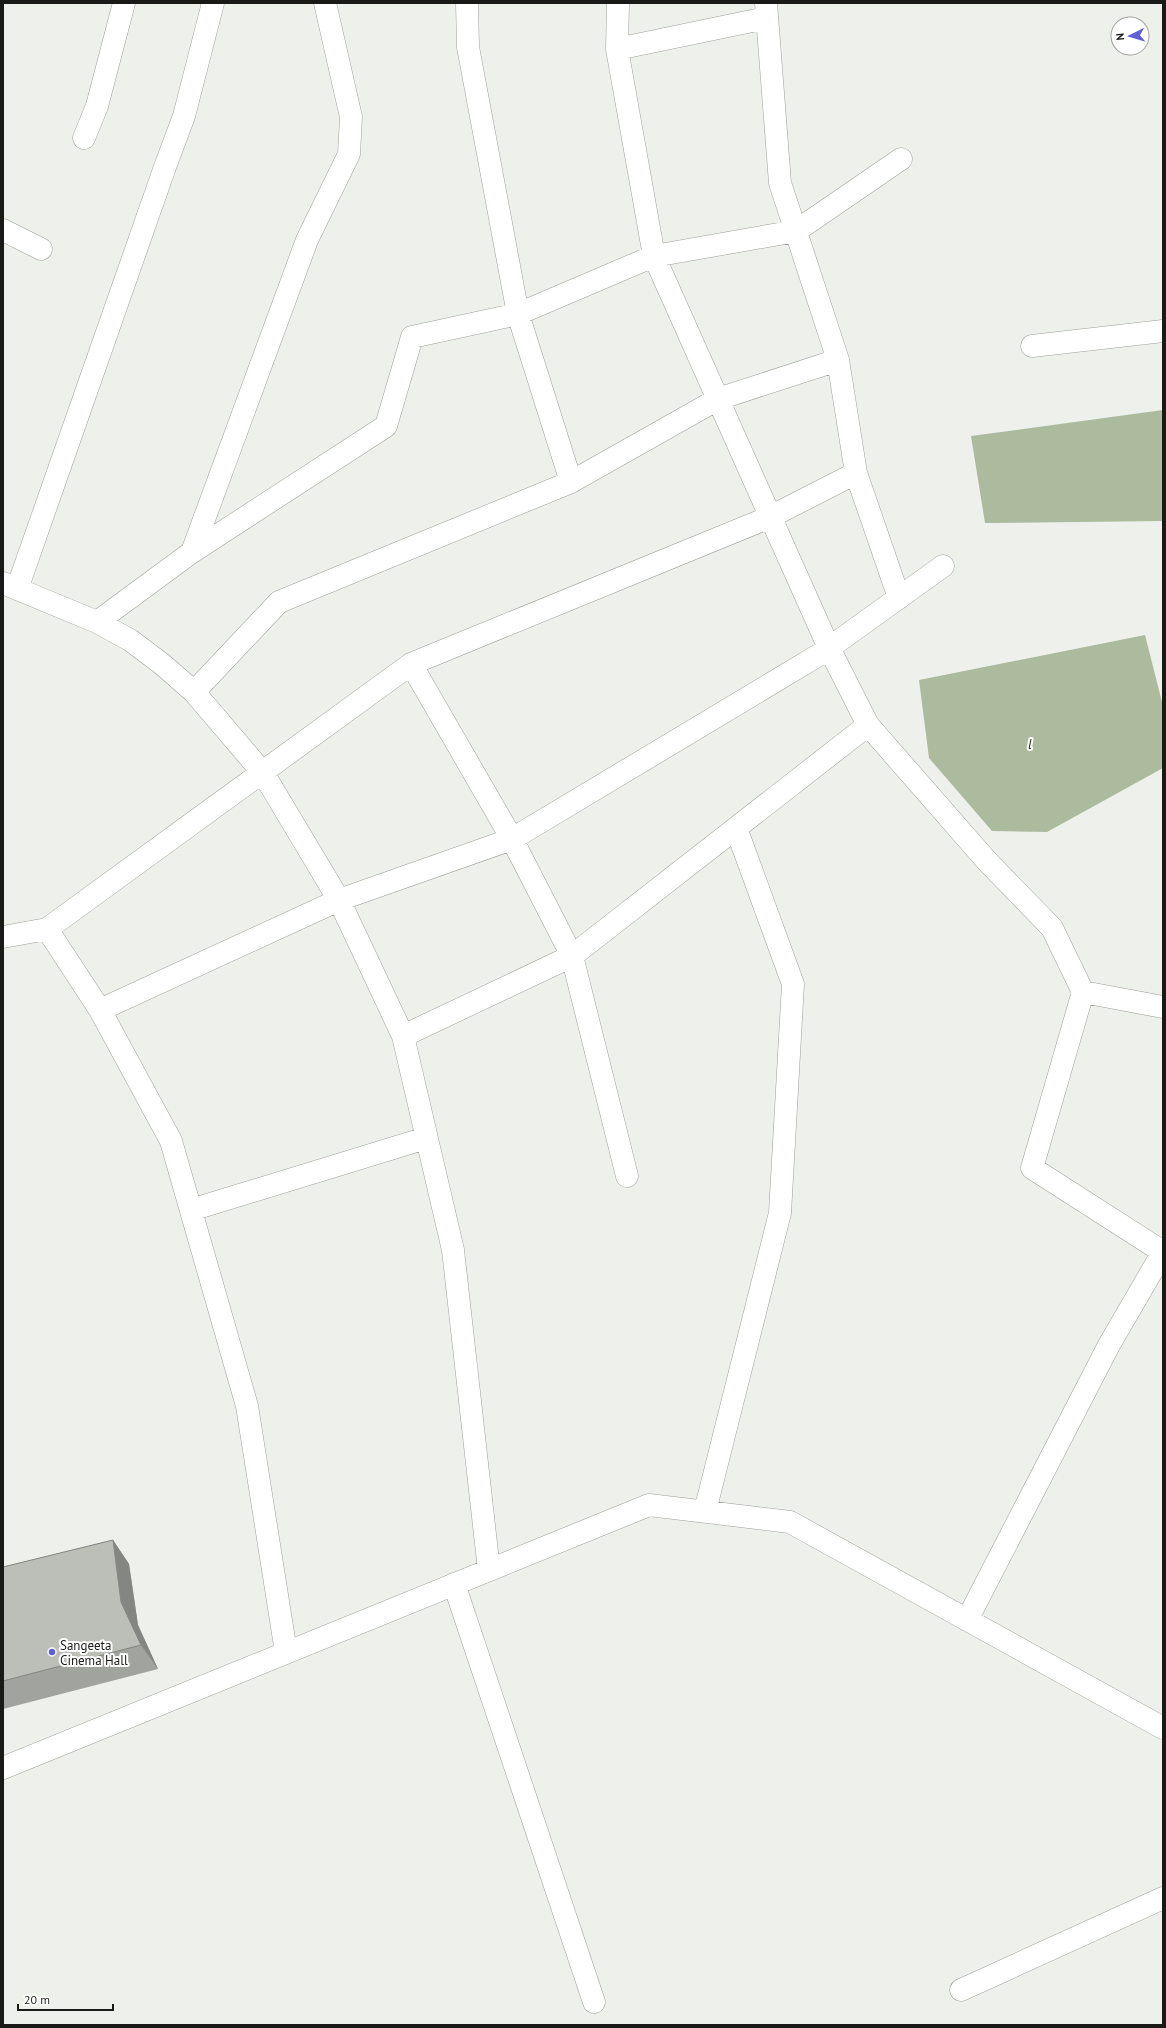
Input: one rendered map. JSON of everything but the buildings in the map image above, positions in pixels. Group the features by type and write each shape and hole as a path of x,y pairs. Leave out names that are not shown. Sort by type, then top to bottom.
{"street":[{"path":"84,138 97,106 124,3"},
{"path":"213,3 184,116 10,586 97,622 130,640 162,664 194,692 263,773 339,900 403,1036 453,1250 489,1570"},
{"path":"192,552 307,240 349,154 351,117 325,3"},
{"path":"467,3 468,47 518,314 571,482"},
{"path":"618,3 617,49 654,256 829,648 868,725 986,860 1052,928 1083,992 1032,1168 1163,1252 1109,1345 968,1620"},
{"path":"617,49 766,11 780,183 838,360 856,473 899,598"},
{"path":"97,622 192,552 386,426 412,337 518,314 654,256 796,232 901,159"},
{"path":"3,230 41,250"},
{"path":"1032,346 1163,331"},
{"path":"194,692 279,602 571,482 718,399 838,360"},
{"path":"3,937 47,929 411,664 770,517 856,473"},
{"path":"100,1010 339,900 512,839 829,648 943,566"},
{"path":"411,664 512,839 572,956 627,1176"},
{"path":"403,1036 572,956 868,725"},
{"path":"705,1512 780,1214 793,984 736,828"},
{"path":"47,929 100,1010 171,1141 247,1406 286,1652"},
{"path":"1083,992 1163,1007"},
{"path":"191,1210 426,1138"},
{"path":"3,1768 649,1505 790,1522 1163,1728"},
{"path":"454,1584 594,2002"},
{"path":"961,1990 1163,1898"}],"water":[{"path":"1163,410 1163,521 985,523 971,436"},
{"name":"l","path":"1145,635 1163,706 1163,768 1047,832 992,831 929,758 919,680"}],"place":[{"name":"Sangeeta Cinema Hall","path":"52,1652"}]}
